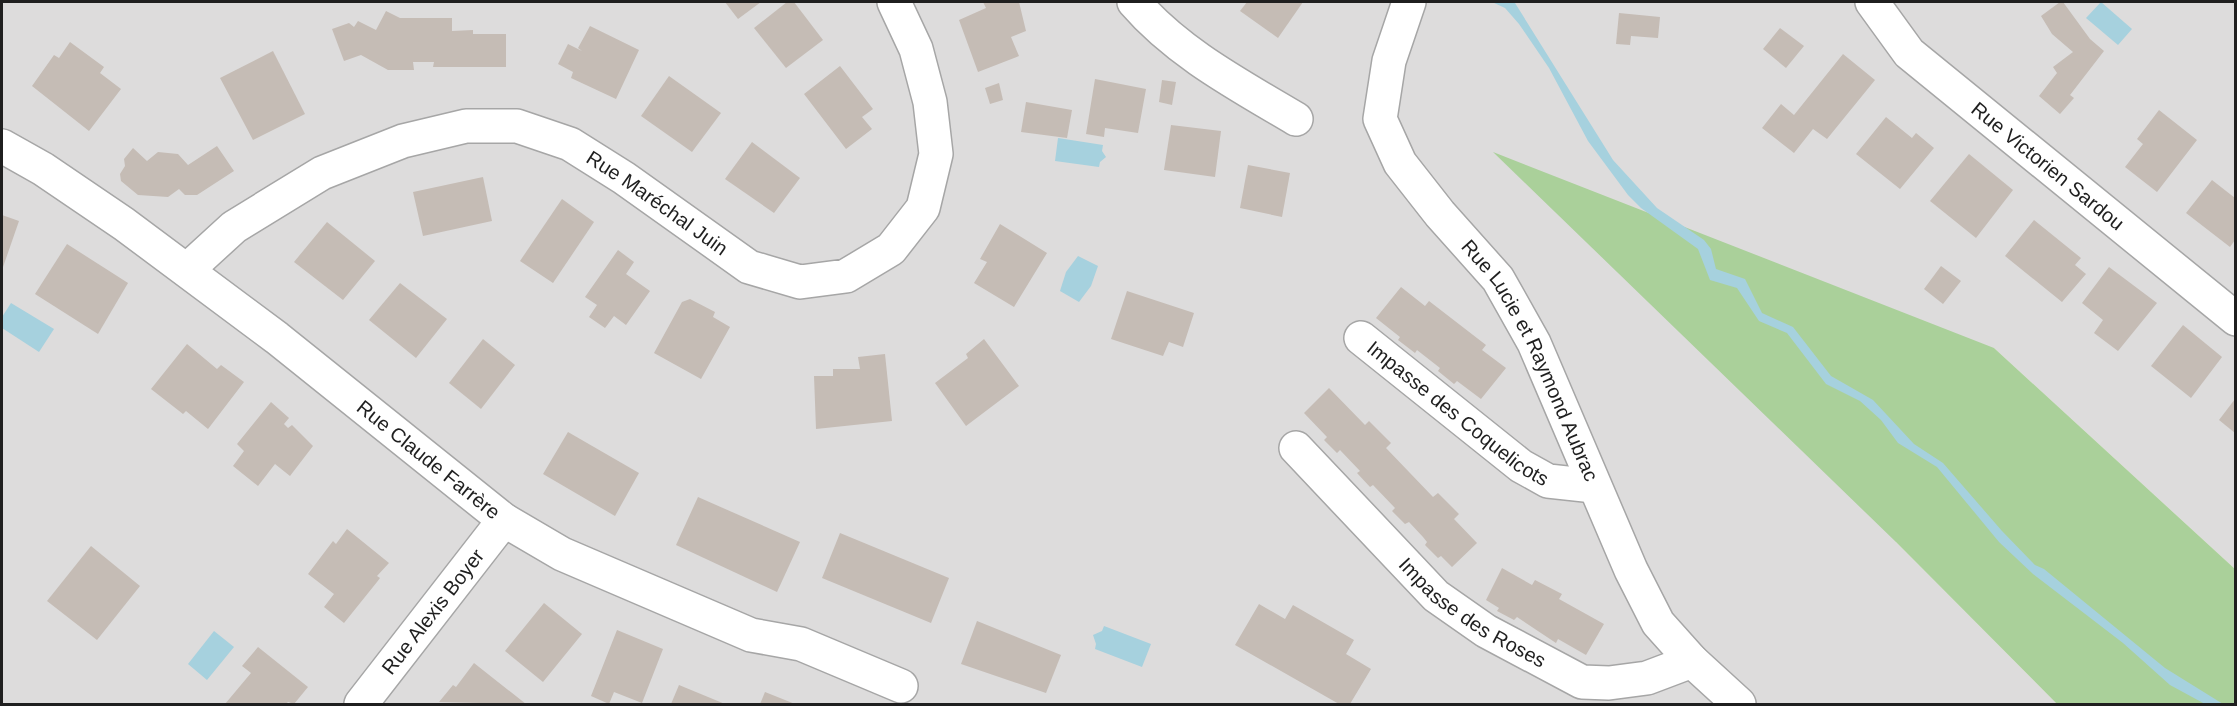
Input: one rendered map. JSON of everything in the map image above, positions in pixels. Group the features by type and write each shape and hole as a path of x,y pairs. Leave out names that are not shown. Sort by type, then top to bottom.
{"street":[{"name":"Rue Maréchal Juin","path":"186,270 234,227 322,173 403,141 435,133 466,126 517,126 570,144 624,178 749,267 800,282 846,276 891,249 922,208 936,154 930,102 915,49 894,2"},
{"path":"1134,2 1151,22 1203,63 1296,119"},
{"name":"Rue Lucie et Raymond Aubrac","path":"1409,2 1389,61 1380,119 1400,163 1440,214 1498,279 1534,343 1631,570 1659,623 1692,661 1739,705"},
{"name":"Rue Victorien Sardou","path":"1872,2 1909,53 2235,319"},
{"name":"Rue Claude Farrère","path":"2,146 43,169 278,338 504,520 562,554 751,635 801,644 901,686"},
{"name":"Impasse des Coquelicots","path":"1361,338 1521,466 1548,480 1594,486"},
{"name":"Impasse des Roses","path":"1296,448 1436,596 1486,631 1582,682 1609,683 1647,678 1692,661"},
{"name":"Rue Alexis Boyer","path":"361,705 504,520"}],"shaded area":[{"path":"2,2 2235,2 2235,569 1994,348 1896,542 2057,704 2,704"}],"green space":[{"path":"1493,152 1994,348 2235,569 2235,704 2057,704 1896,542"}],"water":[{"path":"1492,2 1515,3 1613,160 1657,208 1704,240 1711,249 1716,269 1745,279 1762,313 1793,327 1831,376 1873,400 1914,444 1943,463 2035,565 2044,569 2165,668 2223,704 2205,704 2170,685 2123,643 2033,574 1999,542 1937,467 1898,443 1881,420 1860,401 1826,384 1787,333 1759,321 1737,288 1710,280 1698,249 1641,208 1628,195 1588,141 1549,68 1519,24 1505,8"},
{"path":"2101,2 2132,29 2118,45 2086,18"},
{"path":"1058,138 1103,145 1102,151 1106,157 1100,162 1099,167 1055,161"},
{"path":"1078,256 1098,266 1091,286 1079,302 1060,291 1066,272"},
{"path":"11,303 54,329 39,352 2,328 2,317"},
{"path":"1104,626 1151,644 1142,667 1095,649 1093,635 1102,631"},
{"path":"214,631 234,647 207,680 188,664"}],"building":[{"path":"725,2 761,2 738,19"},
{"path":"787,2 794,2 823,40 786,68 754,28"},
{"path":"983,2 1019,2 1026,31 1011,37 1019,56 978,72 959,20 986,8"},
{"path":"1247,2 1303,2 1278,38 1240,11"},
{"path":"2063,2 2090,39 2104,51 2070,95 2074,98 2060,114 2039,96 2057,73 2053,67 2073,52 2052,34 2041,16"},
{"path":"386,11 400,18 452,18 452,31 473,30 473,34 506,34 506,67 433,67 434,62 413,62 414,70 388,70 361,55 344,61 332,29 349,23 354,27 358,21 376,30"},
{"path":"1619,13 1660,17 1658,38 1631,36 1630,45 1616,44"},
{"path":"590,26 639,50 616,99 571,78 573,72 558,64 568,44 582,51 578,48"},
{"path":"1780,28 1804,46 1786,68 1763,49"},
{"path":"70,42 104,67 100,73 121,89 89,131 32,86 54,55 59,58"},
{"path":"273,51 305,114 253,140 220,78"},
{"path":"1843,54 1875,80 1827,139 1813,129 1794,153 1762,128 1781,104 1794,115"},
{"path":"840,66 873,109 862,117 872,129 846,149 804,94"},
{"path":"669,76 721,113 692,152 641,116"},
{"path":"1095,79 1146,89 1138,133 1105,128 1104,137 1086,134"},
{"path":"1162,80 1176,82 1172,105 1159,102"},
{"path":"999,83 1003,100 990,104 985,88"},
{"path":"1026,102 1072,110 1067,138 1021,132"},
{"path":"2159,110 2197,140 2157,192 2125,167 2143,144 2137,139"},
{"path":"1886,117 1912,138 1916,133 1934,148 1900,189 1856,154"},
{"path":"1171,125 1221,131 1215,177 1164,170"},
{"path":"752,142 800,178 774,213 725,179"},
{"path":"217,146 234,171 197,195 185,195 179,189 168,197 138,195 121,181 120,174 125,166 124,159 133,148 147,161 158,152 178,154 188,165"},
{"path":"1969,154 2013,190 1976,238 1930,201"},
{"path":"1248,165 1290,173 1282,217 1240,208"},
{"path":"483,177 492,221 423,236 413,192"},
{"path":"2212,180 2235,198 2235,240 2230,247 2186,213"},
{"path":"562,199 594,222 553,283 520,261"},
{"path":"2,215 19,221 2,270"},
{"path":"2034,220 2081,258 2075,265 2086,274 2062,302 2005,256"},
{"path":"327,222 375,261 343,300 294,262"},
{"path":"1000,224 1047,253 1014,307 974,283 987,262 980,259"},
{"path":"67,244 128,283 98,334 35,294"},
{"path":"618,250 634,262 626,274 650,291 626,325 614,316 605,328 589,317 597,305 585,297"},
{"path":"1941,266 1961,281 1943,304 1924,289"},
{"path":"2109,267 2157,303 2118,351 2094,333 2103,320 2082,303"},
{"path":"400,283 447,319 416,358 369,320"},
{"path":"1401,287 1425,306 1429,301 1486,345 1482,350 1506,368 1481,399 1457,381 1454,384 1438,371 1440,368 1417,350 1415,353 1398,340 1400,337 1376,318"},
{"path":"1127,291 1194,313 1183,347 1169,342 1163,356 1111,339"},
{"path":"690,299 715,312 713,317 730,327 701,379 654,353 682,302"},
{"path":"2183,325 2222,357 2191,398 2151,366"},
{"path":"483,339 515,365 481,409 449,383"},
{"path":"984,339 1019,386 966,426 935,383 968,358 966,354"},
{"path":"187,344 217,369 221,365 244,382 208,429 186,411 183,414 151,389"},
{"path":"885,354 892,421 816,429 814,376 833,376 833,369 860,369 858,357"},
{"path":"1329,388 1365,425 1369,421 1391,443 1386,448 1433,497 1438,493 1459,514 1454,519 1477,543 1452,567 1441,556 1438,558 1425,545 1427,542 1409,522 1405,524 1392,511 1395,508 1373,485 1370,487 1357,473 1360,471 1340,450 1337,453 1324,440 1327,437 1304,413"},
{"path":"2235,399 2235,433 2219,420"},
{"path":"271,402 289,418 284,424 288,428 292,425 313,446 290,476 275,464 258,486 233,466 244,451 237,444"},
{"path":"568,432 639,473 615,516 543,474"},
{"path":"698,497 800,542 777,592 676,545"},
{"path":"347,529 389,563 377,576 380,578 377,582 344,623 324,607 334,594 308,574 333,541 336,544"},
{"path":"840,533 949,578 931,623 822,578"},
{"path":"91,546 140,586 97,640 47,601"},
{"path":"1502,568 1532,585 1535,580 1562,594 1559,599 1604,624 1586,655 1558,639 1556,643 1517,617 1514,620 1497,611 1499,608 1486,600"},
{"path":"544,603 582,634 543,682 505,651"},
{"path":"1259,604 1285,619 1293,605 1354,640 1346,654 1371,669 1350,704 1339,704 1235,645"},
{"path":"977,621 1061,655 1046,693 961,664"},
{"path":"617,630 663,649 642,703 614,692 609,704 591,696"},
{"path":"258,647 308,687 294,704 288,702 286,704 225,704 251,673 242,666"},
{"path":"474,663 526,704 439,702 453,685 456,687"},
{"path":"679,685 725,704 671,704"},
{"path":"765,692 795,704 760,704"}]}
